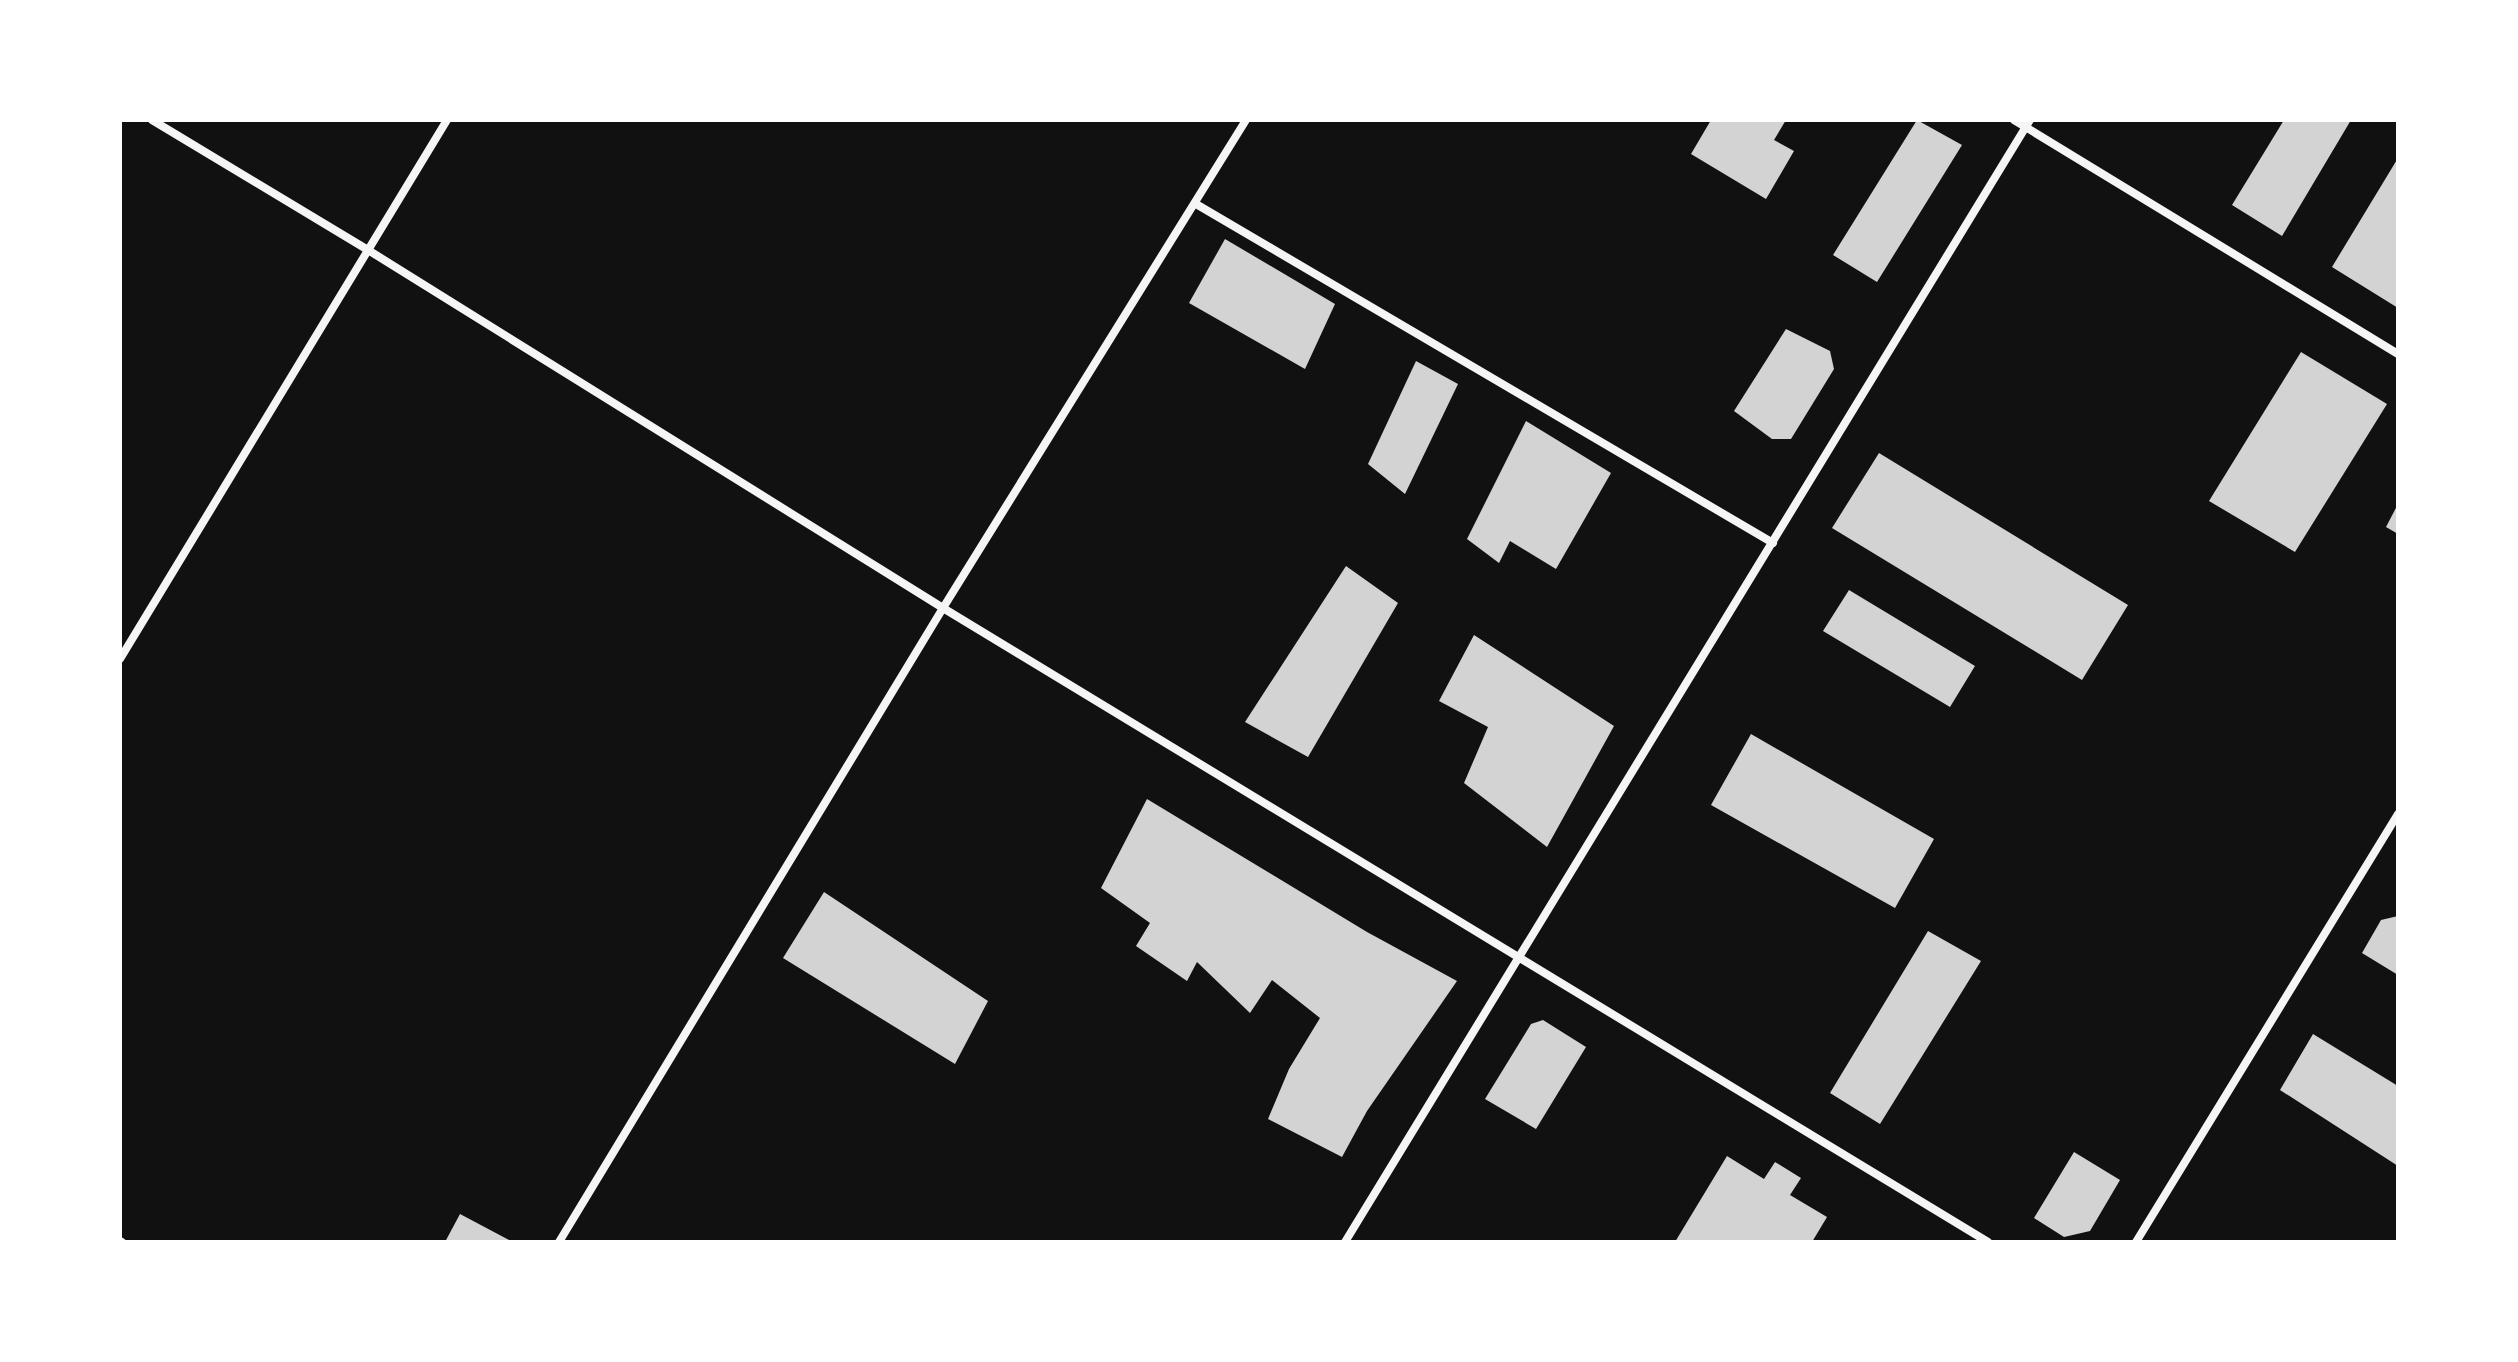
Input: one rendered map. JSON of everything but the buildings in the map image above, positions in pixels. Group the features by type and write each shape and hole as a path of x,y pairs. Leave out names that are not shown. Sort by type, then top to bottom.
{"street":[{"path":"152,120 368,250 943,608 1988,1242"},
{"path":"120,659 447,120"},
{"path":"559,1242 943,608 1246,120"},
{"path":"2014,120 2028,124 2398,354"},
{"path":"1345,1242 2028,124"},
{"path":"1196,204 1773,543"},
{"path":"2136,1242 2398,814"}]}
